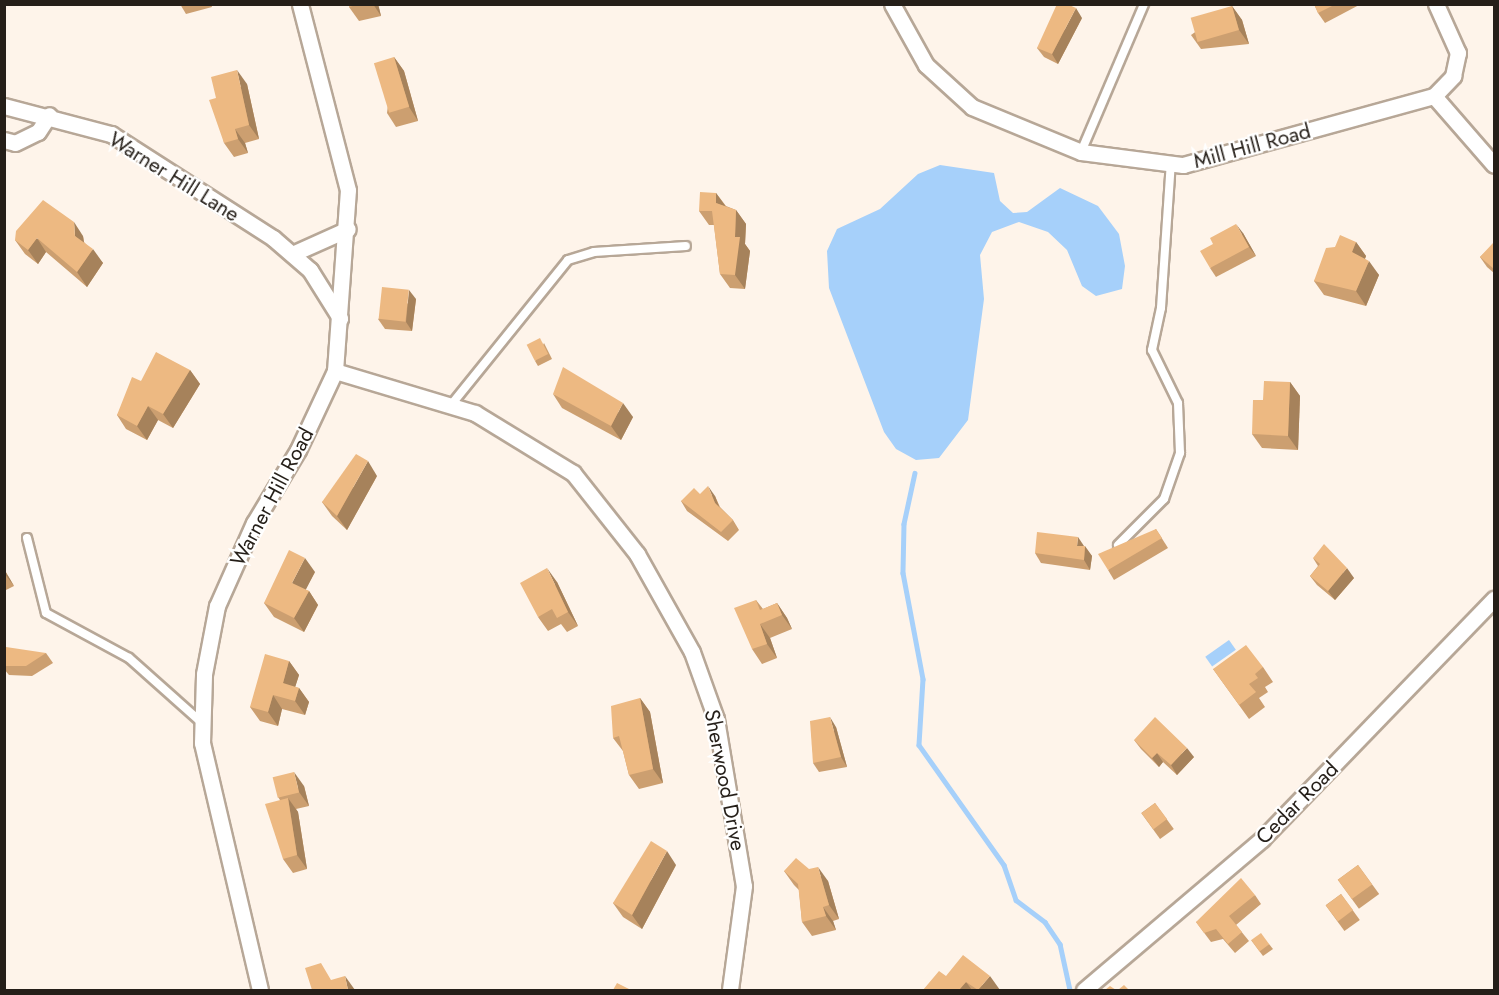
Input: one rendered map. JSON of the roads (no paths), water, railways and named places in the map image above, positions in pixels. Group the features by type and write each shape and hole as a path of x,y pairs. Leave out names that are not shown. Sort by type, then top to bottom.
{"street":[{"name":"Warner Hill Road","path":"260,990 202,743 202,723 204,674 217,606 254,523 298,450 335,371 348,229 345,175 300,4"},
{"name":"Mill Hill Road","path":"892,4 926,65 972,107 1081,152 1183,165 1434,96"},
{"path":"1436,4 1458,53 1453,76 1434,96 1494,165"},
{"name":"Warner Hill Lane","path":"4,106 49,115 111,134 292,254 310,270 340,318"},
{"path":"4,140 15,143 38,132 49,115"},
{"path":"292,254 348,229"},
{"name":"Sherwood Drive","path":"335,371 475,413 573,473 637,554 692,652 716,719 744,886 730,990"},
{"name":"Cedar Road","path":"1084,990 1262,839 1494,599"}],"lane":[{"path":"1081,152 1144,4"},
{"path":"1118,545 1164,499 1180,453 1179,403 1152,350 1161,308 1171,164"},
{"path":"451,405 568,260 594,252 686,246"},
{"path":"27,538 46,613 129,658 202,723"}],"water":[{"path":"940,165 994,173 1000,201 1013,213 1027,212 1060,188 1098,206 1119,234 1125,266 1122,289 1096,296 1082,286 1067,250 1048,232 1019,222 992,232 980,255 984,299 968,420 939,458 916,460 896,449 884,432 829,288 827,251 837,229 880,209 918,174"},
{"path":"1229,640 1236,650 1212,666 1205,657"}],"waterway":[{"path":"915,473 904,524 903,573 923,679 919,745 1004,865 1016,900 1045,922 1060,944 1070,990"}]}
